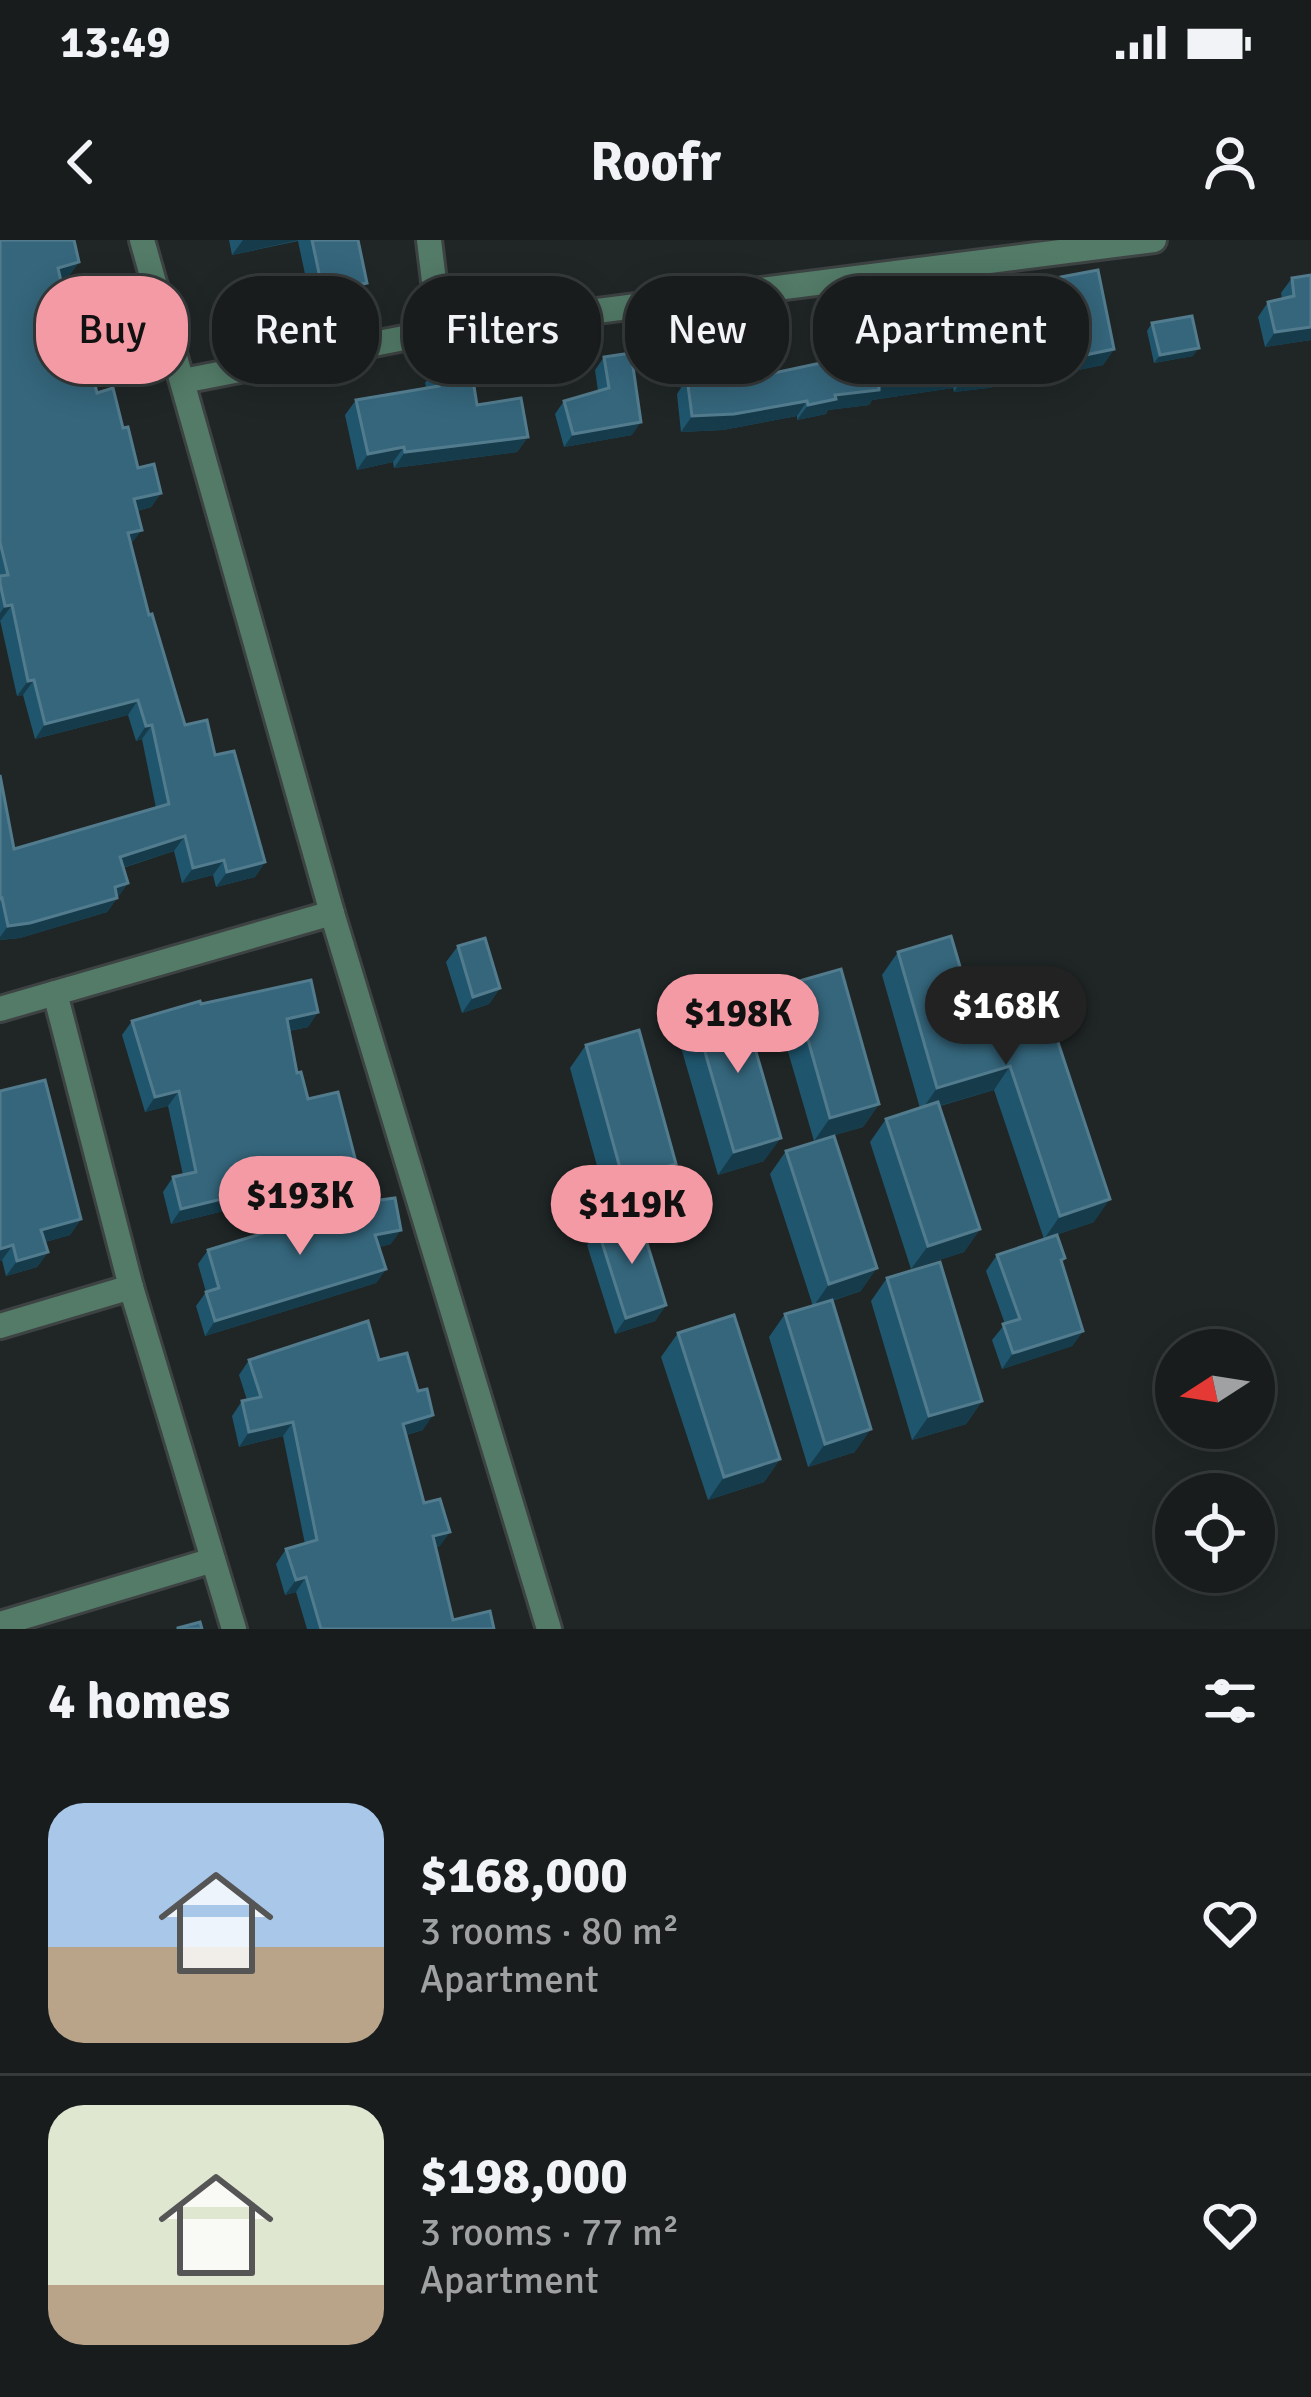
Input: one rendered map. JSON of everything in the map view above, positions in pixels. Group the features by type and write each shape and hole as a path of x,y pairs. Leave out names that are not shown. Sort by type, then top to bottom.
{"street":[{"path":"142,240 152,276"},
{"path":"429,240 433,276"},
{"path":"601,310 1154,240"},
{"path":"188,380 403,338"},
{"path":"184,384 332,914 549,1629"},
{"path":"0,1009 332,914"},
{"path":"55,993 131,1287 234,1629"},
{"path":"0,1326 131,1287"},
{"path":"0,1624 213,1560"}],"building":[{"path":"0,240 74,240 79,262 58,268 60,276 36,276 36,384 95,384 97,393 113,388 138,468 154,464 161,493 134,499 142,530 128,533 149,615 185,725 207,720 215,755 234,751 265,862 227,872 224,860 193,868 185,836 120,857 128,883 115,887 117,898 8,926 0,899 0,775 14,849 169,804 152,725 146,726 138,700 45,724 34,680 28,681 12,605 5,606 0,576 8,575 0,542"},
{"path":"312,240 358,240 366,276 320,276"},
{"path":"1098,270 1114,349 1089,354 1089,276 1066,276"},
{"path":"1311,275 1311,327 1275,332 1268,302 1294,296 1292,278"},
{"path":"1192,316 1199,348 1160,355 1152,323"},
{"path":"625,354 625,384 635,384 641,422 573,434 564,401 609,388 604,357"},
{"path":"813,365 813,384 886,384 879,385 879,390 835,395 836,399 808,405 807,401 692,416 688,384 789,384 789,370"},
{"path":"474,384 477,405 521,398 528,437 368,454 356,400"},
{"path":"951,936 978,1028 1046,1006 1110,1199 1060,1216 1010,1066 937,1088 898,952"},
{"path":"485,938 500,988 473,997 458,946"},
{"path":"841,969 879,1104 830,1118 792,983"},
{"path":"311,980 318,1012 287,1019 297,1073 301,1072 308,1099 338,1092 357,1166 181,1209 173,1177 196,1172 179,1091 155,1097 132,1021 200,1001"},
{"path":"741,1000 781,1138 734,1152 694,1014"},
{"path":"639,1030 676,1164 623,1179 586,1045"},
{"path":"45,1080 81,1219 41,1230 48,1252 17,1261 13,1245 0,1249 0,1091"},
{"path":"938,1102 980,1229 928,1246 886,1119"},
{"path":"834,1136 877,1268 829,1284 786,1151"},
{"path":"395,1198 401,1230 375,1235 386,1269 215,1321 206,1292 219,1288 208,1250 365,1202"},
{"path":"639,1217 666,1305 626,1318 598,1230"},
{"path":"1057,1235 1083,1331 1013,1353 1003,1324 1020,1319 997,1255"},
{"path":"940,1262 982,1401 929,1416 887,1278"},
{"path":"832,1300 871,1429 825,1444 785,1314"},
{"path":"734,1315 780,1459 724,1477 678,1333"},
{"path":"368,1321 379,1360 407,1353 418,1391 427,1389 433,1415 403,1424 424,1503 440,1499 450,1532 433,1536 453,1620 490,1611 494,1629 321,1629 306,1577 296,1580 286,1549 317,1540 293,1422 249,1432 242,1401 261,1397 249,1360"},
{"path":"200,1622 202,1629 178,1629 178,1628"}]}
